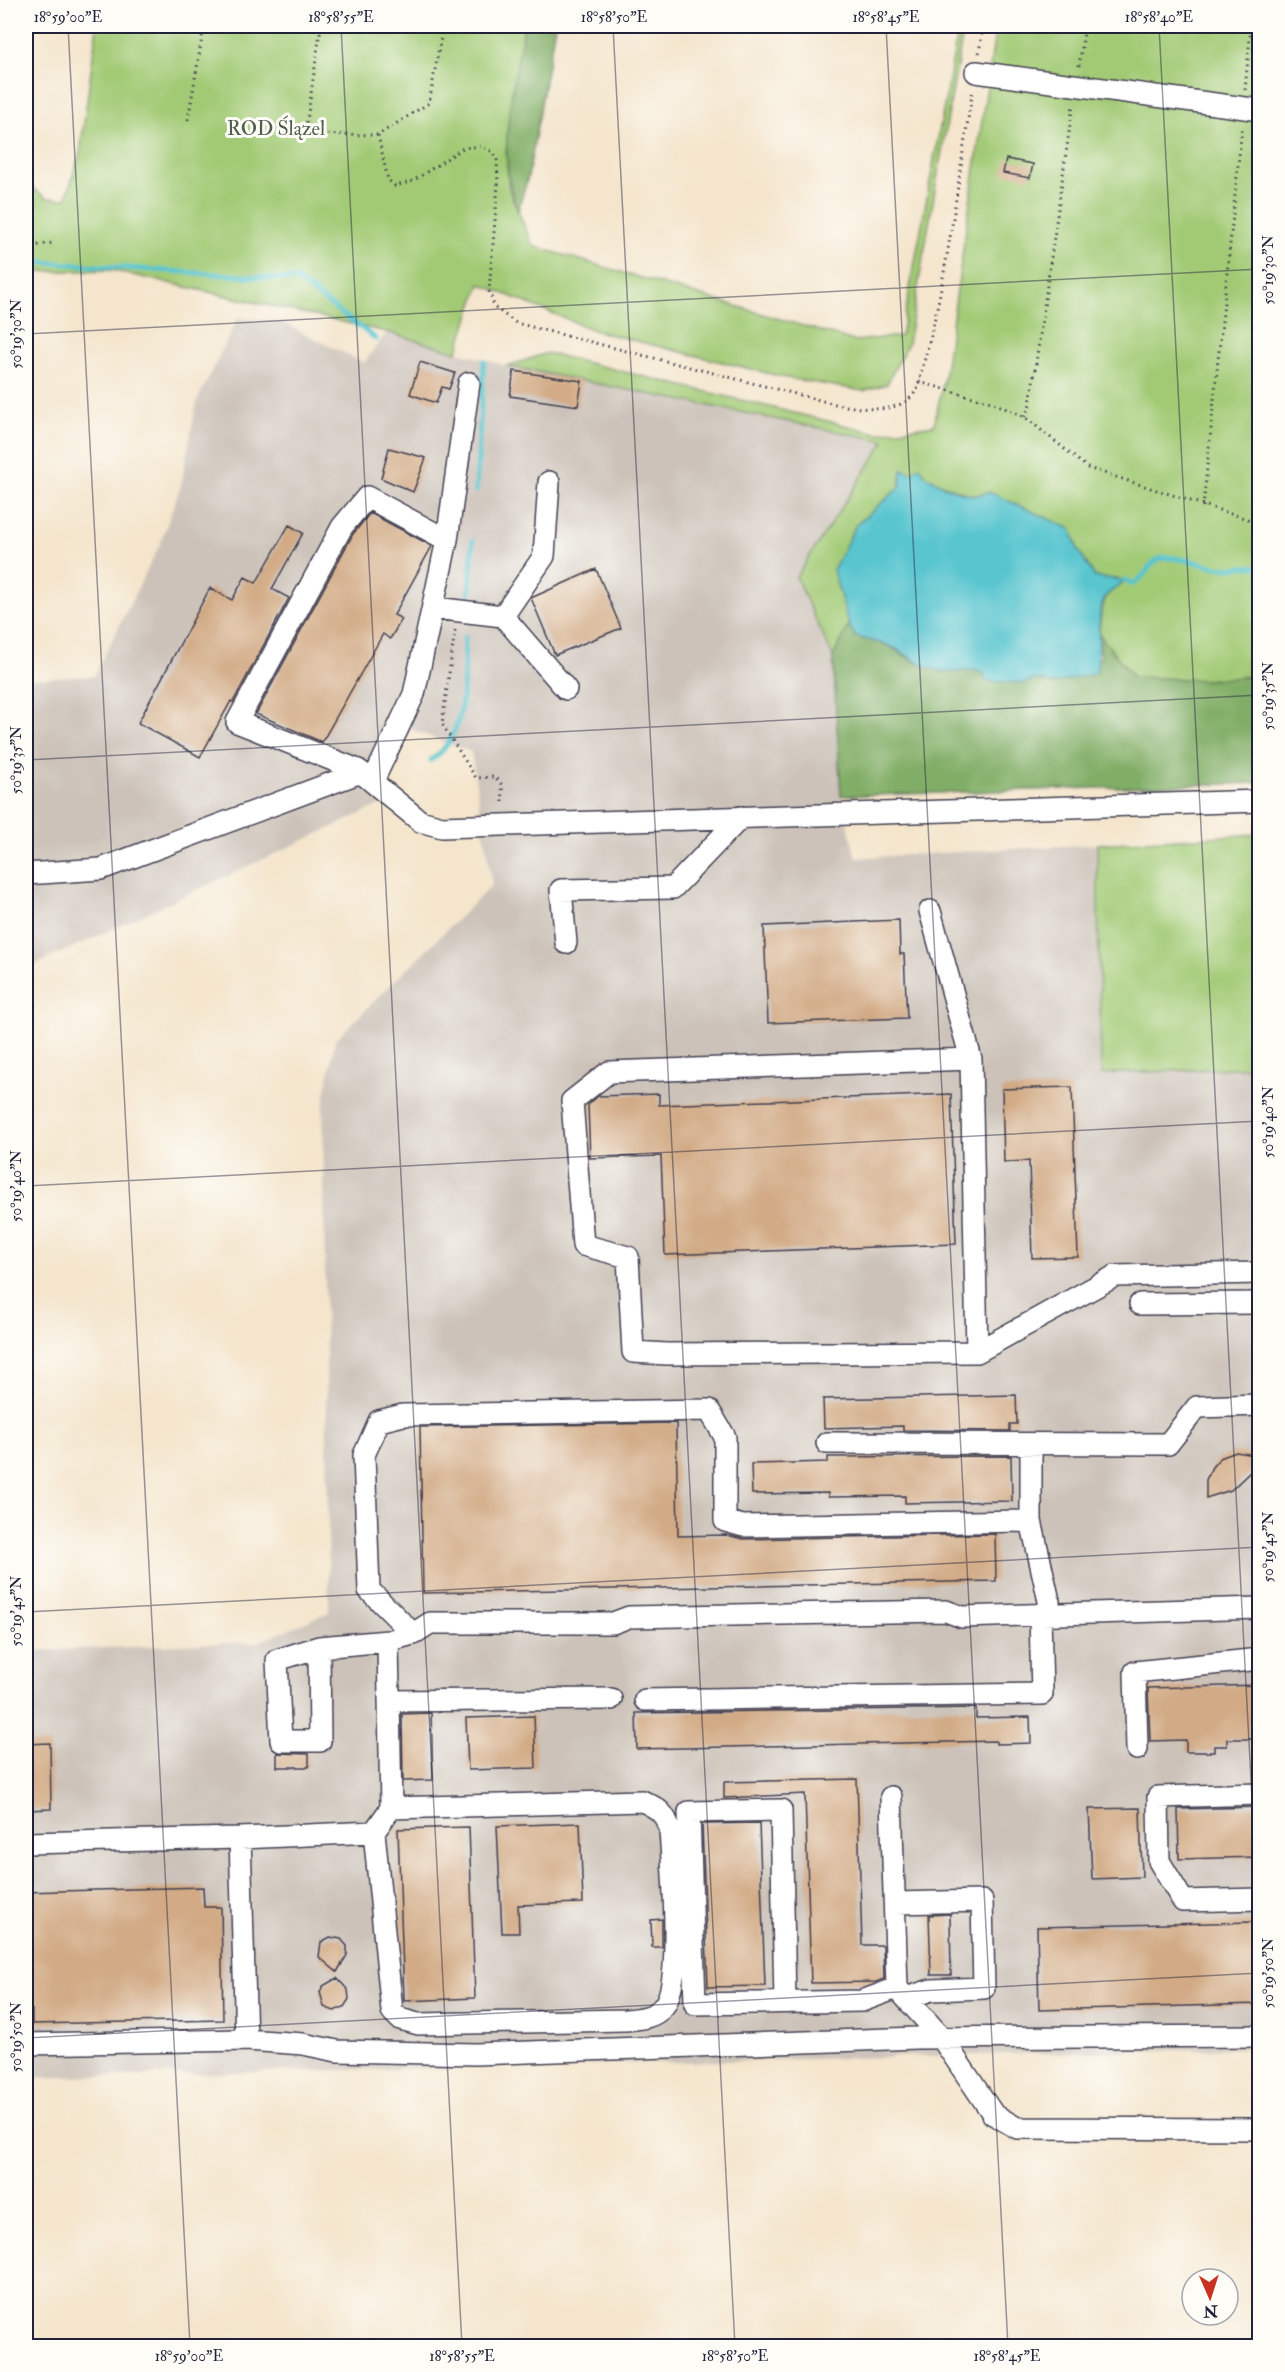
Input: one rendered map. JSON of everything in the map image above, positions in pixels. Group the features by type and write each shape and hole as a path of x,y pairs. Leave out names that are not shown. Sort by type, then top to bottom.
{"lane":[{"path":"976,72 1252,109"},
{"path":"26,874 100,869 367,777 414,694 447,540 469,383"},
{"path":"503,616 544,556 549,482"},
{"path":"447,540 367,496 342,527 237,722 367,777 420,821 442,827 1260,801"},
{"path":"434,608 503,616 566,689"},
{"path":"566,943 561,890 673,888 741,817"},
{"path":"930,911 971,1059 977,1352"},
{"path":"971,1059 609,1072 572,1101 583,1245 628,1257 633,1352 679,1354 977,1352 1115,1276 1260,1273"},
{"path":"1140,1305 1260,1303"},
{"path":"827,1443 1168,1444 1197,1407 1260,1406"},
{"path":"413,1634 369,1590 364,1455 379,1421 403,1414 709,1410 725,1437 725,1521 743,1526 1030,1521"},
{"path":"645,1700 1042,1694 1045,1614 1049,1600 1030,1521 1031,1444"},
{"path":"319,1647 388,1641 413,1634 430,1623 614,1623 629,1617 946,1611 962,1617 1260,1608"},
{"path":"388,1641 391,1808 374,1832 392,2011 400,2019 418,2024 625,2020 647,2018 663,2007 671,1983 675,1949 670,1830 666,1817 657,1808 642,1801 391,1808"},
{"path":"1137,1749 1136,1672 1260,1659"},
{"path":"389,1701 611,1699"},
{"path":"1260,1794 1158,1797 1159,1861 1183,1901 1260,1899"},
{"path":"891,1797 895,1903 902,1993 941,2037 993,2114 1017,2128 1260,2129"},
{"path":"785,2002 781,1810 689,1812 695,2004 862,2001 902,1993 984,1988 982,1901 895,1903"},
{"path":"26,1843 374,1832"},
{"path":"240,1838 246,2040"},
{"path":"26,2044 246,2040 303,2044 337,2051 475,2054 941,2037 1260,2036"}],"path":[{"path":"188,120 204,26"},
{"path":"321,26 305,134 378,135 429,103 443,26"},
{"path":"378,135 387,180 395,186 413,181 463,148 481,146 493,152 497,159 498,185 489,291 495,308 516,323 861,409 885,408 902,402 914,394 934,328 983,26"},
{"path":"1025,417 1030,404 1085,26"},
{"path":"1203,507 1252,109 1251,26"},
{"path":"26,247 53,243"},
{"path":"919,382 991,402 1025,417 1088,468 1203,507 1260,523"},
{"path":"455,626 442,724 476,778 495,777 502,785 503,802"}],"shaded area":[{"path":"238,318 281,322 364,363 387,332 508,366 885,441 796,577 833,657 841,796 856,858 1097,844 1101,1074 1259,1067 1259,2048 26,2078 26,1651 259,1642 329,1612 323,1108 335,1040 492,885 471,752 410,729 382,804 26,969 26,679 94,676 160,544 181,485 197,401"}],"green space":[{"name":"ROD Ślązel","path":"97,26 524,26 506,152 509,190 533,246 854,341 901,336 959,26 964,26 908,343 887,384 863,391 787,378 596,331 480,284 457,352 387,332 111,270 26,272 26,183 47,198 66,199 80,153"},
{"path":"524,26 555,26 528,177 518,211 507,166 507,143 511,95"},
{"path":"996,26 1259,26 1259,676 1205,680 1133,677 1099,634 1101,612 1106,596 1124,580 1095,577 1078,550 1071,529 989,492 974,496 912,473 903,477 900,487 856,525 834,570 849,625 833,657 796,577 885,441 508,366 547,353 877,433 934,425 944,378"},
{"path":"849,625 855,636 889,646 922,666 952,672 971,668 1025,683 1035,679 1053,684 1101,658 1099,634 1133,677 1205,680 1259,676 1259,783 841,796 833,657"},
{"path":"1259,834 1259,1067 1101,1074 1097,844"}],"water":[{"path":"920,466 926,476 948,488 974,496 989,492 1071,529 1078,550 1095,577 1125,580 1103,601 1099,620 1096,673 1053,684 1036,679 1025,683 985,681 984,674 980,672 933,669 887,645 855,636 849,625 833,570 856,525 900,487 902,469 912,473"}],"building":[{"path":"1006,159 1033,164 1030,178 1003,173"},
{"path":"420,362 455,373 449,389 442,387 436,403 410,394"},
{"path":"514,371 582,381 578,406 510,396"},
{"path":"389,448 426,458 413,492 381,478"},
{"path":"370,513 432,546 394,615 402,619 390,639 383,634 322,742 256,714 353,534"},
{"path":"289,525 303,533 272,589 289,598 233,702 231,701 200,757 138,723 210,588 232,600 245,577 256,583"},
{"path":"596,569 621,628 555,655 531,598"},
{"path":"899,920 900,954 904,954 907,1018 768,1023 764,926"},
{"path":"1072,1087 1078,1257 1032,1258 1029,1161 1004,1162 1002,1089"},
{"path":"659,1094 659,1105 951,1094 956,1244 665,1255 661,1156 590,1158 588,1105 598,1096"},
{"path":"1016,1395 1017,1424 1010,1424 1010,1431 903,1430 903,1426 824,1428 823,1399"},
{"path":"676,1423 678,1536 726,1535 743,1539 995,1534 996,1581 423,1593 420,1427"},
{"path":"1236,1452 1255,1455 1251,1471 1231,1490 1206,1498 1206,1480 1212,1467 1220,1458"},
{"path":"1011,1456 1012,1501 905,1503 905,1496 828,1497 828,1493 752,1494 751,1464 828,1462 828,1457"},
{"path":"1260,1685 1260,1739 1227,1739 1227,1746 1214,1746 1214,1752 1186,1752 1186,1740 1150,1741 1148,1688"},
{"path":"976,1708 976,1718 1030,1717 1031,1743 996,1744 996,1741 637,1749 636,1713"},
{"path":"431,1713 433,1780 403,1781 402,1714"},
{"path":"534,1716 536,1768 468,1770 466,1718"},
{"path":"50,1743 51,1809 26,1810 26,1744"},
{"path":"277,1753 309,1754 309,1767 277,1767"},
{"path":"857,1779 862,1945 883,1945 884,1979 876,1982 811,1983 805,1794 724,1798 724,1782"},
{"path":"1260,1807 1260,1857 1179,1859 1178,1809"},
{"path":"1140,1808 1142,1877 1092,1879 1089,1809"},
{"path":"580,1823 583,1903 518,1905 519,1933 502,1933 497,1826"},
{"path":"759,1823 765,1986 708,1987 702,1824"},
{"path":"469,1827 475,1998 404,2001 398,1829"},
{"path":"203,1887 204,1907 221,1907 223,2020 32,2024 32,2010 26,2010 26,1892"},
{"path":"950,1914 951,1975 931,1975 929,1915"},
{"path":"662,1919 662,1947 652,1947 651,1920"},
{"path":"1253,1922 1254,1949 1260,1949 1260,2004 1039,2010 1037,1927"},
{"path":"330,1937 341,1939 347,1946 347,1955 337,1972 319,1957 321,1942"},
{"path":"337,1978 348,1990 349,1999 344,2007 334,2011 324,2007 320,1992 323,1986"}],"waterway":[{"path":"26,261 297,280 376,339"},
{"path":"476,491 484,361"},
{"path":"469,597 473,541"},
{"path":"1125,580 1133,584 1154,562 1163,558 1177,558 1220,567 1260,567"},
{"path":"431,760 443,749 458,721 463,687 465,637"}]}
